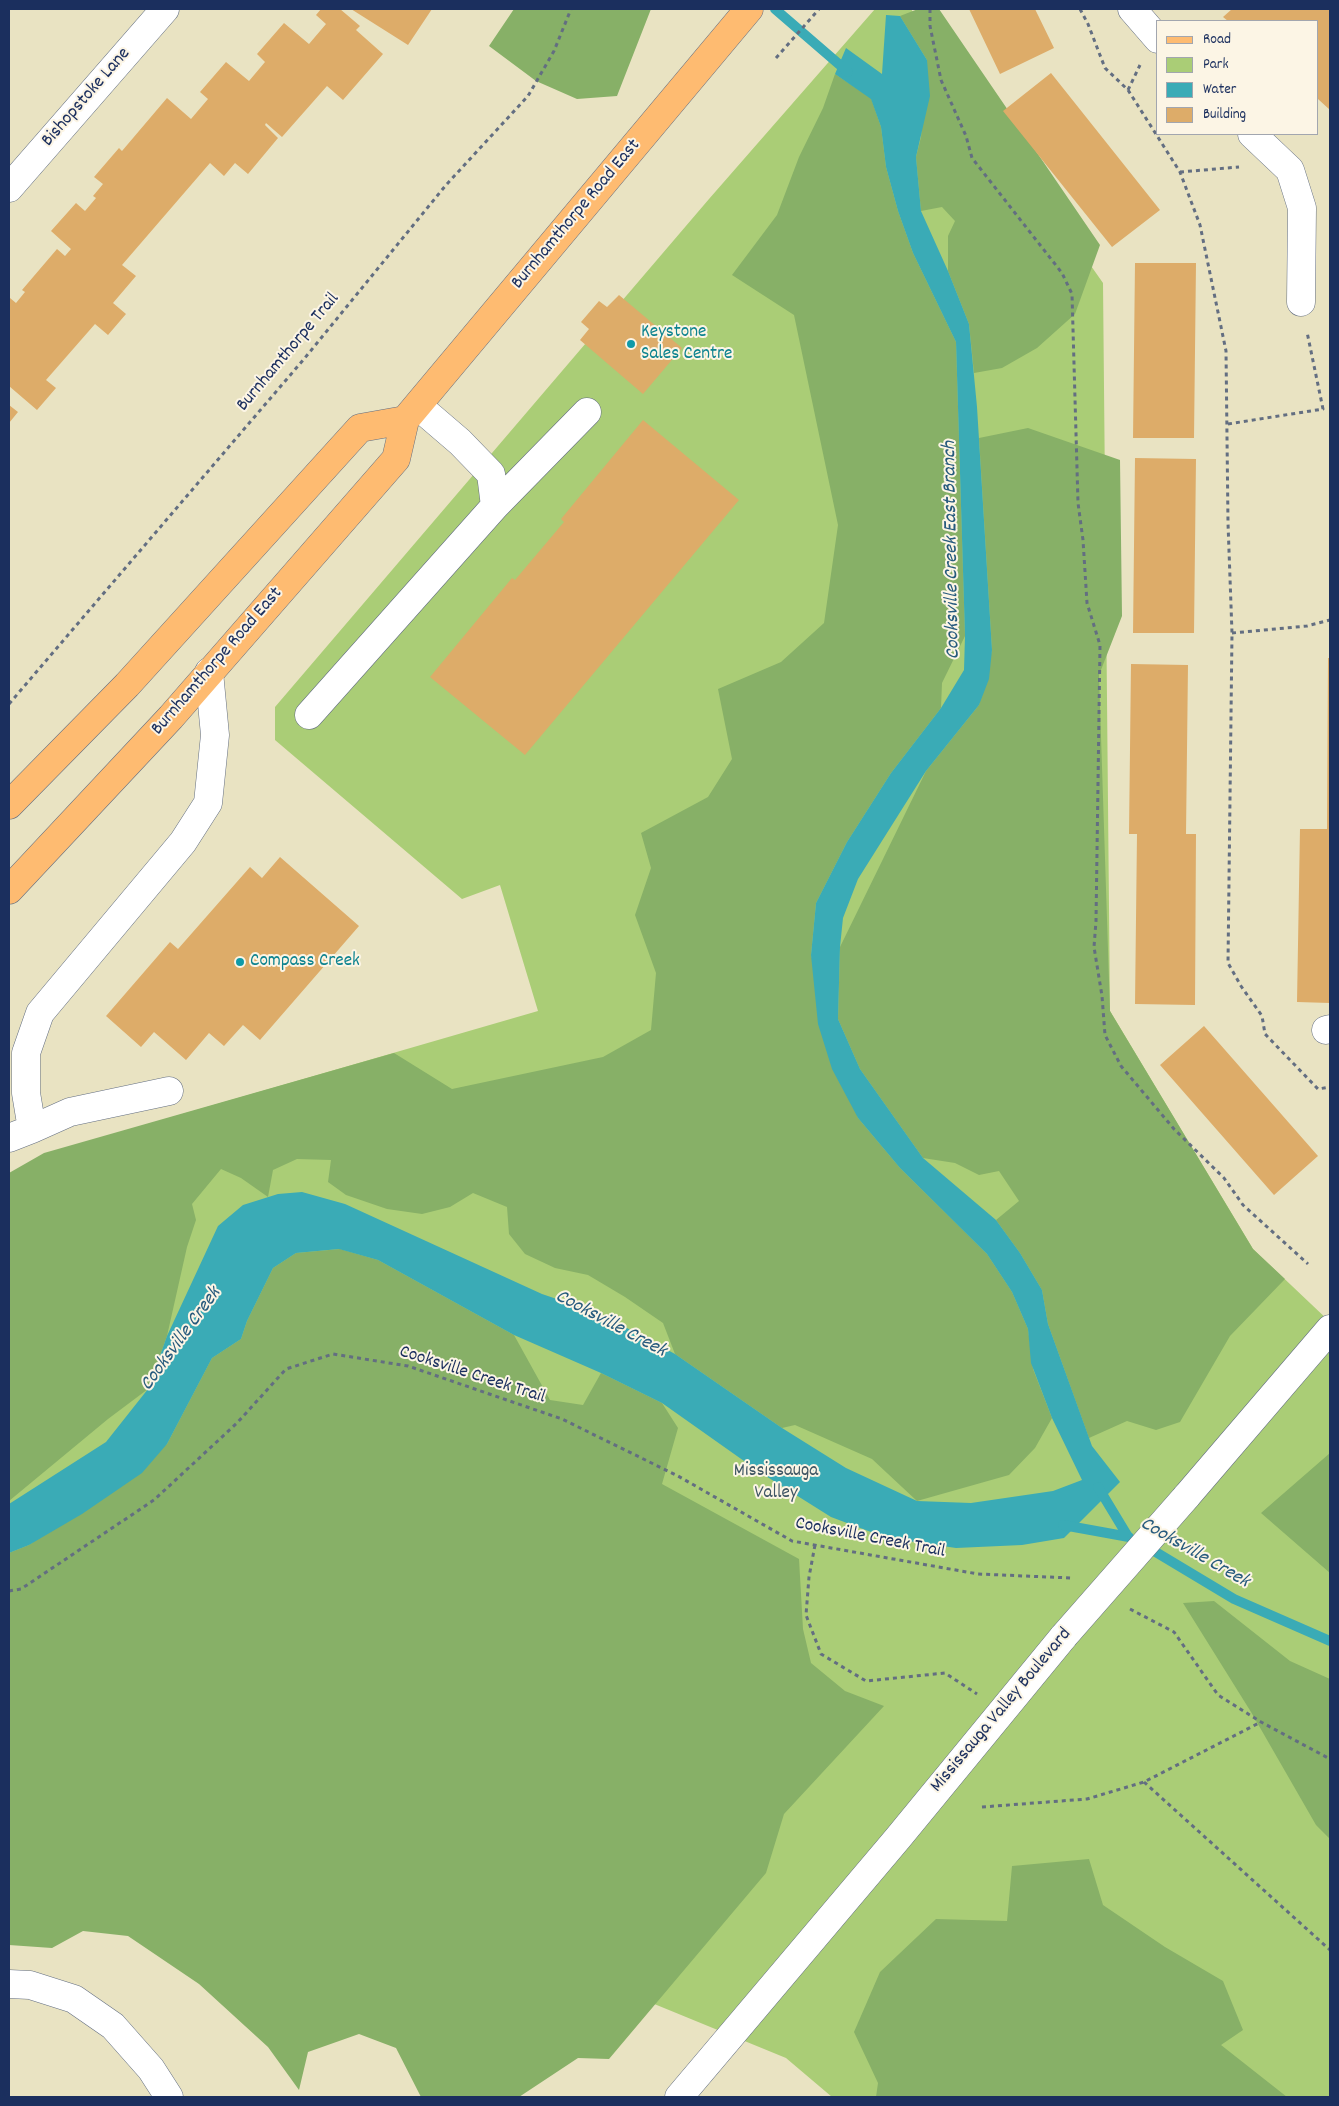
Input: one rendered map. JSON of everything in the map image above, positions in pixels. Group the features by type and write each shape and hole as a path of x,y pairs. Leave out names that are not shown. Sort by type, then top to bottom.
{"main road":[{"name":"Burnhamthorpe Road East","path":"9,890 171,718 396,459 412,413 742,17"},
{"path":"9,805 127,685 360,428 412,413"}],"street":[{"name":"Bishopstoke Lane","path":"9,188 164,9"},
{"path":"1132,9 1156,37"},
{"path":"1260,142 1290,170 1302,208 1301,302"},
{"path":"309,715 495,506 587,412"},
{"path":"412,413 460,442 491,474 495,506"},
{"path":"20,1134 26,1094 26,1053 40,1013 183,842 208,803 215,735 209,672"},
{"path":"20,1134 70,1112 169,1091"},
{"name":"Mississauga Valley Boulevard","path":"689,2094 1064,1636 1330,1329"},
{"path":"9,1984 30,1985 74,1999 113,2026 151,2070 169,2097"}],"path":[{"name":"Burnhamthorpe Trail","path":"9,704 304,359 446,185 528,96 554,51 571,9"},
{"path":"776,58 819,9"},
{"path":"930,9 930,26 941,80 966,136 972,158 1062,273 1072,294 1078,503 1083,540 1087,603 1100,646 1094,947 1102,996 1104,1035 1121,1066 1174,1129 1224,1178 1244,1205 1308,1264"},
{"path":"1080,9 1088,24 1105,68 1128,90 1156,134"},
{"path":"1157,135 1180,172 1200,225 1226,351 1228,523 1232,633 1228,963 1262,1016 1265,1034 1318,1089 1330,1087"},
{"path":"1180,172 1242,166 1260,142"},
{"path":"1228,424 1323,409 1301,302"},
{"path":"1232,633 1307,626 1330,620"},
{"name":"Cooksville Creek Trail","path":"9,1591 21,1589 154,1500 237,1423 286,1369 333,1354 408,1366 562,1419 678,1476 792,1541 978,1574"},
{"path":"815,1545 809,1577 806,1615 821,1654 866,1681 945,1673 1002,1711"},
{"path":"1174,1632 1218,1695 1262,1722 1330,1759"},
{"path":"982,1807 1087,1799 1144,1782 1262,1722"},
{"path":"1144,1782 1330,1950"}],"green space":[{"path":"514,9 651,9 617,96 577,99 536,81 489,46"},
{"name":"Mississauga Valley","path":"875,9 911,9 1103,283 1110,1011 1253,1249 1330,1322 1330,2097 832,2097 786,2058 242,1835 9,1779 9,1189 93,1140 538,1011 500,885 462,899 275,740 275,707 709,199"},
{"path":"918,9 939,9 1100,245 1075,314 1037,348 1002,368 974,373 969,324 948,271 948,236 955,221 942,207 921,211 916,157 921,137 927,60 900,16"},
{"path":"835,74 871,98 881,127 886,167 898,211 913,253 956,342 965,636 942,683 941,708 891,773 847,842 816,903 811,955 858,1118 900,1168 987,1254 1012,1292 1028,1329 1033,1369 1052,1418 1035,1448 1009,1475 917,1501 872,1459 795,1425 782,1428 675,1354 663,1323 625,1297 588,1275 555,1268 525,1254 509,1234 507,1207 473,1193 450,1207 422,1214 387,1209 346,1195 328,1182 331,1160 297,1159 273,1170 268,1197 241,1178 221,1169 192,1204 196,1220 187,1247 167,1336 148,1389 108,1419 9,1501 9,1173 44,1153 394,1053 452,1089 603,1057 651,1030 656,973 635,915 651,868 641,833 708,797 732,759 718,689 781,662 824,623 838,525 794,315 732,275 777,215 799,157 823,108"},
{"path":"1028,428 1120,460 1122,616 1099,675 1110,1011 1253,1249 1285,1279 1230,1336 1180,1422 1156,1430 1127,1421 1089,1438 1048,1324 1042,1290 1020,1253 996,1220 1019,1201 999,1171 979,1175 955,1163 923,1158 860,1069 838,1019 840,947 926,771 979,705 992,650 979,438"},
{"path":"340,1249 378,1260 514,1335 550,1400 583,1405 601,1373 662,1403 678,1428 662,1484 799,1559 803,1629 811,1663 845,1691 884,1706 784,1814 766,1873 609,2059 578,2058 519,2097 421,2097 396,2048 359,2034 308,2052 299,2090 268,2047 199,1984 128,1936 83,1931 52,1948 9,1945 9,1553 29,1545 167,1444 212,1358 241,1339 247,1321 273,1268 296,1253"},
{"path":"1330,1453 1330,1573 1261,1513"},
{"path":"1214,1601 1290,1661 1330,1679 1330,1839 1316,1825 1251,1712 1183,1603"},
{"path":"1089,1859 1103,1905 1165,1947 1223,1981 1243,2030 1221,2045 1287,2097 876,2097 878,2083 854,2032 880,1972 936,1919 1007,1921 1012,1866"}],"water":[{"path":"886,15 900,16 927,60 930,96 916,157 921,211 969,324 977,407 992,650 989,679 979,705 926,771 858,879 843,918 840,947 838,1019 860,1069 923,1158 996,1220 1020,1253 1042,1290 1048,1324 1092,1446 1120,1482 1064,1538 1022,1545 956,1548 887,1538 831,1517 761,1473 662,1403 601,1373 514,1335 378,1260 339,1249 296,1253 273,1268 247,1321 241,1339 212,1358 167,1444 142,1473 82,1514 29,1545 9,1553 9,1504 106,1442 148,1389 167,1336 218,1226 243,1205 278,1194 302,1192 345,1204 542,1294 601,1314 675,1354 782,1428 846,1468 917,1501 971,1503 1053,1491 1082,1480 1052,1418 1031,1363 1028,1329 1012,1292 987,1254 900,1168 858,1118 832,1069 818,1024 811,955 816,903 847,842 891,773 941,708 964,670 965,636 956,342 913,253 898,211 886,167 881,127 871,99 835,74 846,48 882,74"}],"building":[{"path":"321,9 340,9 360,26 356,30 383,54 343,100 327,86 282,137 266,123 265,125 278,138 248,174 235,163 224,176 210,163 122,265 136,276 113,303 126,314 108,335 95,324 46,380 56,388 37,410 9,386 9,299 16,303 25,292 22,290 57,249 65,256 71,249 51,231 76,203 85,211 96,198 93,196 103,184 94,177 119,148 122,151 167,98 191,119 208,99 200,92 226,62 249,81 265,62 257,54 284,23 309,44 326,24 316,15"},
{"path":"351,9 432,9 408,45"},
{"path":"969,9 1035,9 1054,48 1000,74"},
{"path":"1232,9 1330,9 1330,110 1319,100 1319,20 1227,20 1223,17"},
{"path":"1051,73 1160,210 1112,247 1003,111"},
{"path":"1135,263 1196,263 1194,438 1133,438"},
{"name":"Keystone Sales Centre","path":"619,295 682,348 643,394 580,340 589,329 581,322 599,301 607,307"},
{"path":"9,405 18,412 9,423"},
{"path":"643,420 739,500 525,755 430,677 512,578 515,580 564,522 561,519"},
{"path":"1135,458 1196,459 1194,633 1133,633"},
{"path":"1328,658 1330,658 1330,1003 1297,1002 1300,829 1327,829"},
{"path":"1131,664 1188,665 1186,834 1196,834 1195,1005 1135,1004 1137,834 1129,834"},
{"name":"Compass Creek","path":"280,857 359,926 260,1040 243,1025 224,1046 209,1033 186,1060 154,1032 141,1047 106,1016 170,942 178,949 250,867 262,878"},
{"path":"1204,1026 1318,1156 1274,1195 1160,1065"}],"waterway":[{"name":"Cooksville Creek East Branch","path":"775,9 848,72"},
{"name":"Cooksville Creek East Branch","path":"1098,1487 1127,1535"},
{"name":"Cooksville Creek","path":"1063,1525 1129,1537"},
{"name":"Cooksville Creek","path":"1144,1545 1234,1599 1330,1641"}],"place":[{"name":"Keystone Sales Centre","path":"631,344"},
{"name":"Compass Creek","path":"240,962"}]}
